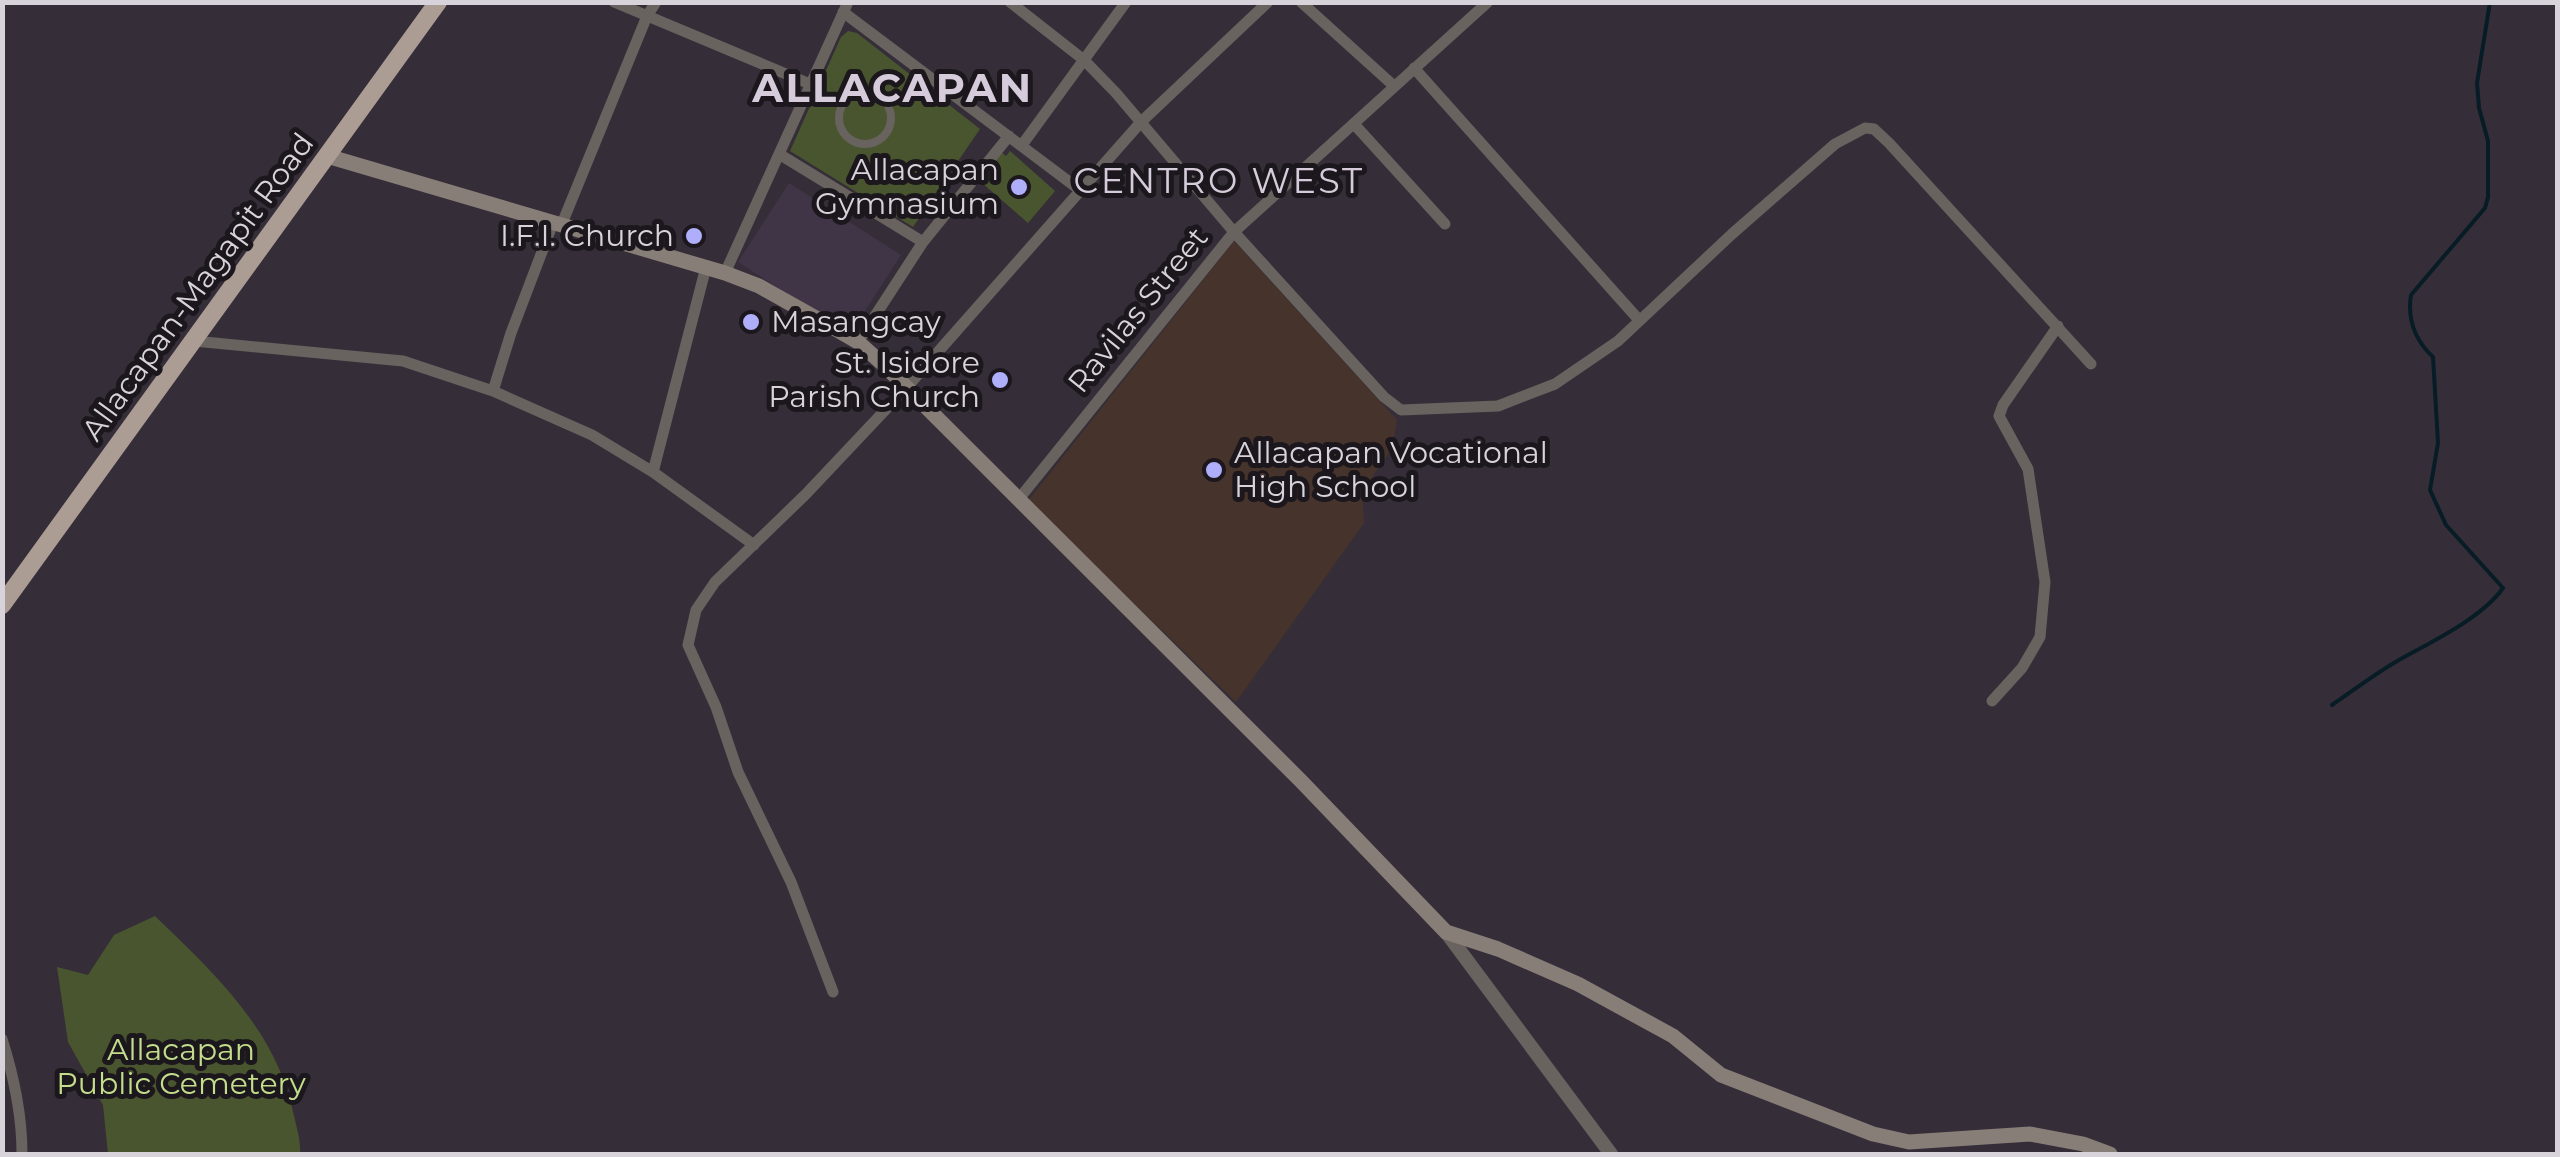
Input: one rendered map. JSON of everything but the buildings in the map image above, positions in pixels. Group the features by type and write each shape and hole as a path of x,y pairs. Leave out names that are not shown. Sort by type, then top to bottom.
{"highway":[{"name":"Allacapan-Magapit Road","path":"2,605 438,2"}],"main road":[{"path":"327,156 725,273 759,286 858,342 1301,782 1446,932 1498,949 1578,984 1673,1036 1721,1075 1874,1134 1910,1142 2030,1134 2083,1144 2110,1154"}],"street":[{"path":"614,2 810,84"},
{"path":"493,392 510,332 646,16 656,2"},
{"path":"1010,2 1084,60 1234,232 1384,397 1402,410 1498,406 1534,394 1618,341 1823,155 1865,128 1874,129 1889,143 2091,364"},
{"path":"1022,145 1126,2"},
{"path":"834,992 791,882 738,772 716,707 688,645 691,624 703,595 907,388 1141,122 1268,2"},
{"path":"1301,2 1394,86"},
{"name":"Ravilas Street","path":"1018,500 1234,232 1488,2"},
{"path":"725,273 846,7 1080,190"},
{"path":"1414,68 1639,320"},
{"path":"868,92 886,102 890,124 879,140 858,143 842,131 839,113 849,97 868,92"},
{"path":"1354,124 1445,224"},
{"path":"858,342 923,242 1009,136"},
{"path":"780,154 923,242"},
{"path":"653,472 706,267"},
{"path":"1992,700 2022,668 2040,637 2046,582 2028,469 1999,416 2058,326"},
{"path":"194,341 403,361 493,392 566,421 653,472 754,546"},
{"path":"1446,932 1611,1154"},
{"path":"2,1039 16,1091 22,1154"}],"shaded area":[{"path":"789,183 901,255 850,334 738,262"},
{"name":"Allacapan Vocational High School","path":"1234,241 1397,420 1392,449 1362,491 1364,523 1236,702 1028,501"}],"green space":[{"path":"848,31 857,33 980,129 913,227 790,151 841,37"},
{"name":"Allacapan Gymnasium","path":"1000,151 1006,156 1010,151 1055,191 1028,223 982,183 988,176 983,171"},
{"name":"Allacapan Public Cemetery","path":"155,916 221,982 274,1057 286,1085 300,1154 108,1154 103,1105 68,1042 57,967 88,975 114,935"}],"waterway":[{"path":"2332,705 2390,665 2469,619 2503,588 2446,525 2430,490 2438,443 2433,357 2417,337 2410,313 2411,295 2485,208 2488,197 2488,141 2477,83 2490,2"}],"place":[{"name":"Allacapan Gymnasium","path":"1019,187"},
{"name":"I.F.I. Church","path":"694,236"},
{"name":"Masangcay","path":"751,322"},
{"name":"St. Isidore Parish Church","path":"1000,380"},
{"name":"Allacapan Vocational High School","path":"1214,470"}],"district":[{"name":"ALLACAPAN","path":"893,88"},
{"name":"CENTRO WEST","path":"1219,181"}]}
